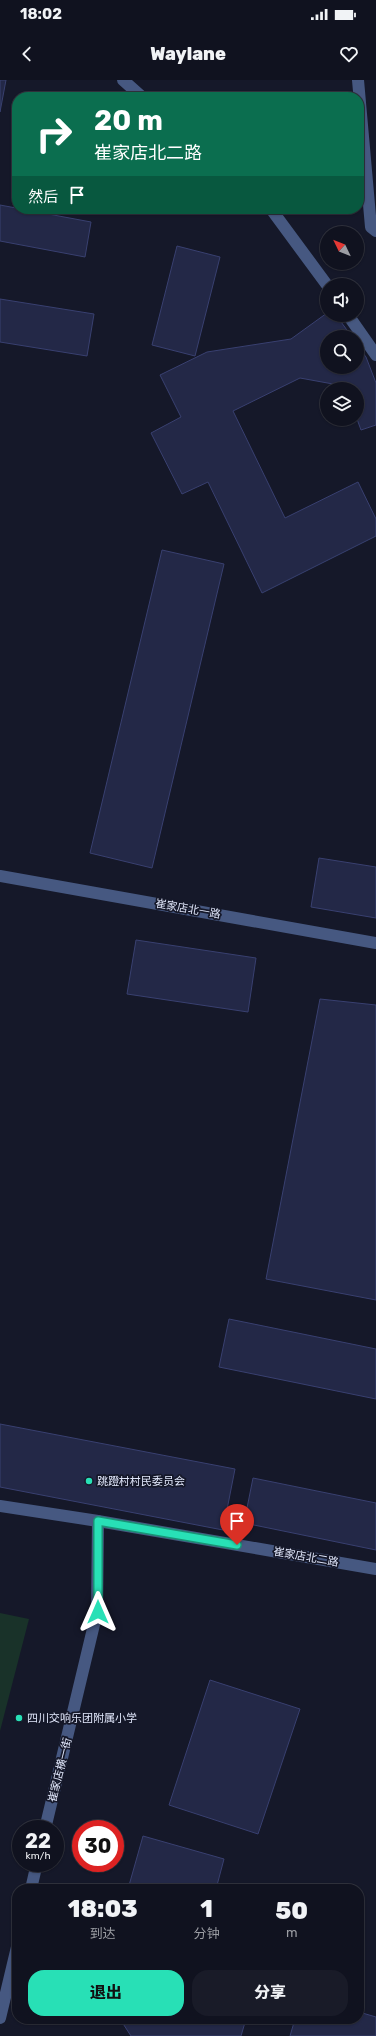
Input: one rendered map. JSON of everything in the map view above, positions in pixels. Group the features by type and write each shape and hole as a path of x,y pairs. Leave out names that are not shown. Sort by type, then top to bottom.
{"street":[{"path":"123,80 136,92"},
{"path":"358,80 359,92"},
{"path":"364,143 372,227 376,231"},
{"path":"275,214 322,278"},
{"path":"353,322 376,355"},
{"name":"崔家店北一路","path":"0,876 376,943"},
{"name":"崔家店北二路","path":"0,1506 98,1521 376,1569"},
{"name":"崔家店横一街","path":"47,1820 98,1612 98,1521"},
{"path":"32,1884 35,1872"},
{"path":"0,2018 12,1968"}],"green space":[{"path":"0,1613 29,1619 0,1731"}],"building":[{"path":"0,80 6,80 0,112"},
{"path":"0,205 12,207 12,214 48,214 91,222 85,257 0,241"},
{"path":"177,246 220,257 195,356 152,345"},
{"path":"0,299 94,314 87,356 0,342"},
{"path":"320,318 320,322 341,322 347,330 320,330 320,374 364,374 364,354 376,383 376,425 361,430 360,426 364,426 364,382 322,382 300,378 233,411 285,518 358,482 376,519 376,536 262,593 208,482 182,494 151,433 181,417 160,375 207,352 291,339"},
{"path":"162,550 224,564 152,868 90,853"},
{"path":"319,858 376,867 376,918 311,907"},
{"path":"136,940 256,958 248,1012 127,994"},
{"path":"320,999 376,1005 376,1300 266,1279"},
{"path":"229,1319 376,1349 376,1399 219,1367"},
{"path":"0,1424 235,1469 223,1530 0,1487"},
{"path":"253,1478 376,1503 376,1550 244,1523"},
{"path":"210,1680 300,1709 258,1834 169,1805"},
{"path":"143,1836 224,1859 217,1884 129,1884"},
{"path":"364,2013 376,2017 376,2036 290,2036 294,2024 364,2024"},
{"path":"123,2024 245,2024 241,2036 131,2036"}],"place":[{"name":"跳蹬村村民委员会","path":"89,1481"},
{"name":"四川交响乐团附属小学","path":"19,1718"}],"route":[{"path":"98,1612 98,1521 237,1545"}]}
